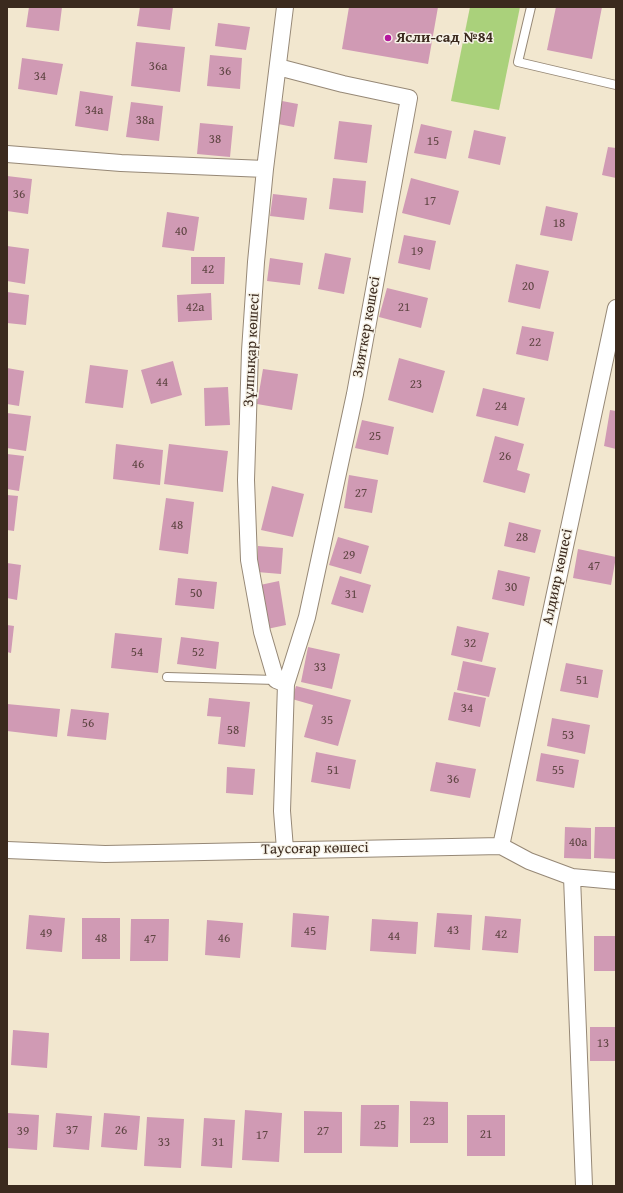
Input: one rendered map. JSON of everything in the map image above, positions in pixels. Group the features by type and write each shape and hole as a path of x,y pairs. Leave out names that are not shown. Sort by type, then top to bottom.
{"street":[{"name":"Зұлпықар көшесі","path":"281,682 262,632 249,560 246,480 250,351 265,170 285,7"},
{"name":"Зияткер көшесі","path":"278,67 342,84 409,98 355,394 307,617 281,682"},
{"path":"7,154 121,163 265,170"},
{"name":"Алдияр көшесі","path":"501,846 616,308"},
{"path":"281,682 282,811 285,849"},
{"name":"Тауcоғар көшесі","path":"7,850 105,854 285,849 501,846 529,860 572,877 616,880"},
{"path":"572,877 584,1186"}],"lane":[{"path":"531,7 518,62 616,85"},
{"path":"167,677 281,682"}],"green space":[{"path":"470,7 520,7 499,110 451,101"}],"building":[{"path":"29,7 62,7 59,31 26,27"},
{"path":"140,7 173,7 170,30 137,26"},
{"path":"349,7 438,7 428,64 342,49"},
{"path":"556,7 602,7 592,59 547,50"},
{"path":"218,23 250,27 246,50 215,46"},
{"path":"136,42 185,47 180,92 131,86"},
{"path":"210,55 242,58 240,89 207,86"},
{"path":"22,58 63,64 57,95 18,89"},
{"path":"80,91 113,96 108,131 75,126"},
{"path":"282,101 298,104 294,127 278,124"},
{"path":"131,102 163,106 159,141 126,137"},
{"path":"339,121 372,125 367,163 334,159"},
{"path":"200,123 233,126 230,157 197,154"},
{"path":"421,124 452,131 446,159 414,153"},
{"path":"474,130 506,137 500,165 468,158"},
{"path":"608,147 616,148 616,178 602,175"},
{"path":"7,176 32,179 28,214 7,211"},
{"path":"333,178 366,181 363,213 329,209"},
{"path":"411,178 459,191 450,225 402,213"},
{"path":"273,194 307,198 304,220 270,216"},
{"path":"546,206 578,213 572,241 540,235"},
{"path":"167,212 199,217 194,251 162,247"},
{"path":"404,235 436,241 430,270 398,263"},
{"path":"7,246 29,249 25,284 7,281"},
{"path":"325,253 351,258 344,294 318,289"},
{"path":"191,257 225,257 224,284 191,284"},
{"path":"270,258 303,263 300,285 267,281"},
{"path":"516,264 549,271 540,309 508,302"},
{"path":"387,288 428,298 421,328 379,317"},
{"path":"7,292 29,295 26,325 7,323"},
{"path":"211,293 212,320 178,322 177,295"},
{"path":"522,326 554,332 548,361 516,354"},
{"path":"399,358 445,371 433,413 388,400"},
{"path":"173,361 182,395 151,404 141,370"},
{"path":"90,365 128,370 123,408 85,403"},
{"path":"7,368 24,371 19,406 7,404"},
{"path":"263,369 298,374 292,410 257,404"},
{"path":"228,387 230,425 205,426 204,388"},
{"path":"483,388 525,398 518,426 476,416"},
{"path":"610,410 616,411 616,449 604,446"},
{"path":"7,413 31,416 26,451 7,448"},
{"path":"362,420 394,427 388,455 355,448"},
{"path":"495,436 524,444 517,470 530,474 525,493 483,482"},
{"path":"116,444 163,450 160,485 113,479"},
{"path":"169,444 228,451 223,492 164,484"},
{"path":"7,454 24,456 19,491 7,489"},
{"path":"349,475 378,480 372,513 344,508"},
{"path":"272,486 304,494 293,537 261,530"},
{"path":"7,495 18,496 14,531 7,530"},
{"path":"166,498 194,502 188,554 159,550"},
{"path":"509,522 541,530 535,553 504,546"},
{"path":"338,537 369,546 361,574 329,565"},
{"path":"258,546 283,548 281,574 257,572"},
{"path":"578,549 616,557 611,585 573,578"},
{"path":"7,563 21,565 17,600 7,598"},
{"path":"498,570 530,577 524,606 492,599"},
{"path":"340,576 371,585 363,613 331,604"},
{"path":"178,578 217,582 214,609 175,605"},
{"path":"279,581 286,625 267,629 260,585"},
{"path":"7,625 14,626 11,653 7,652"},
{"path":"457,626 489,633 482,662 451,655"},
{"path":"115,633 162,638 158,673 111,668"},
{"path":"181,637 219,642 216,669 177,664"},
{"path":"308,647 340,654 332,689 301,682"},
{"path":"463,661 496,668 489,697 457,690"},
{"path":"566,663 603,670 598,698 560,691"},
{"path":"296,686 351,700 338,746 304,737 313,705 292,699"},
{"path":"454,692 486,698 480,727 448,720"},
{"path":"209,698 250,702 245,747 218,744 221,717 207,716"},
{"path":"7,704 60,709 57,737 7,731"},
{"path":"71,709 109,713 106,740 67,736"},
{"path":"552,718 590,725 585,754 547,746"},
{"path":"316,752 356,760 350,789 311,782"},
{"path":"541,753 579,760 574,788 536,781"},
{"path":"436,762 476,769 470,798 430,791"},
{"path":"227,767 255,769 253,795 226,793"},
{"path":"565,827 591,828 591,859 564,858"},
{"path":"595,827 616,827 616,859 594,858"},
{"path":"293,913 329,916 326,950 291,947"},
{"path":"437,913 472,915 470,950 434,947"},
{"path":"29,915 65,918 62,952 26,949"},
{"path":"485,916 521,919 518,953 482,950"},
{"path":"82,918 120,918 120,959 82,959"},
{"path":"131,919 169,919 168,961 130,961"},
{"path":"372,919 418,922 416,954 370,951"},
{"path":"207,920 243,923 240,958 205,955"},
{"path":"594,936 616,936 616,971 594,971"},
{"path":"590,1027 616,1027 616,1061 590,1061"},
{"path":"13,1030 49,1033 47,1068 11,1065"},
{"path":"410,1101 448,1102 448,1143 410,1143"},
{"path":"361,1105 399,1105 398,1147 360,1146"},
{"path":"245,1110 282,1113 279,1162 242,1160"},
{"path":"304,1111 342,1112 342,1153 304,1153"},
{"path":"7,1113 39,1115 37,1150 7,1148"},
{"path":"56,1113 92,1116 89,1150 53,1147"},
{"path":"104,1113 140,1116 137,1150 101,1147"},
{"path":"467,1115 505,1115 505,1156 467,1156"},
{"path":"147,1117 184,1119 181,1168 144,1166"},
{"path":"204,1118 235,1120 232,1168 201,1166"}],"place":[{"name":"Ясли-сад №84","path":"388,38"}]}
